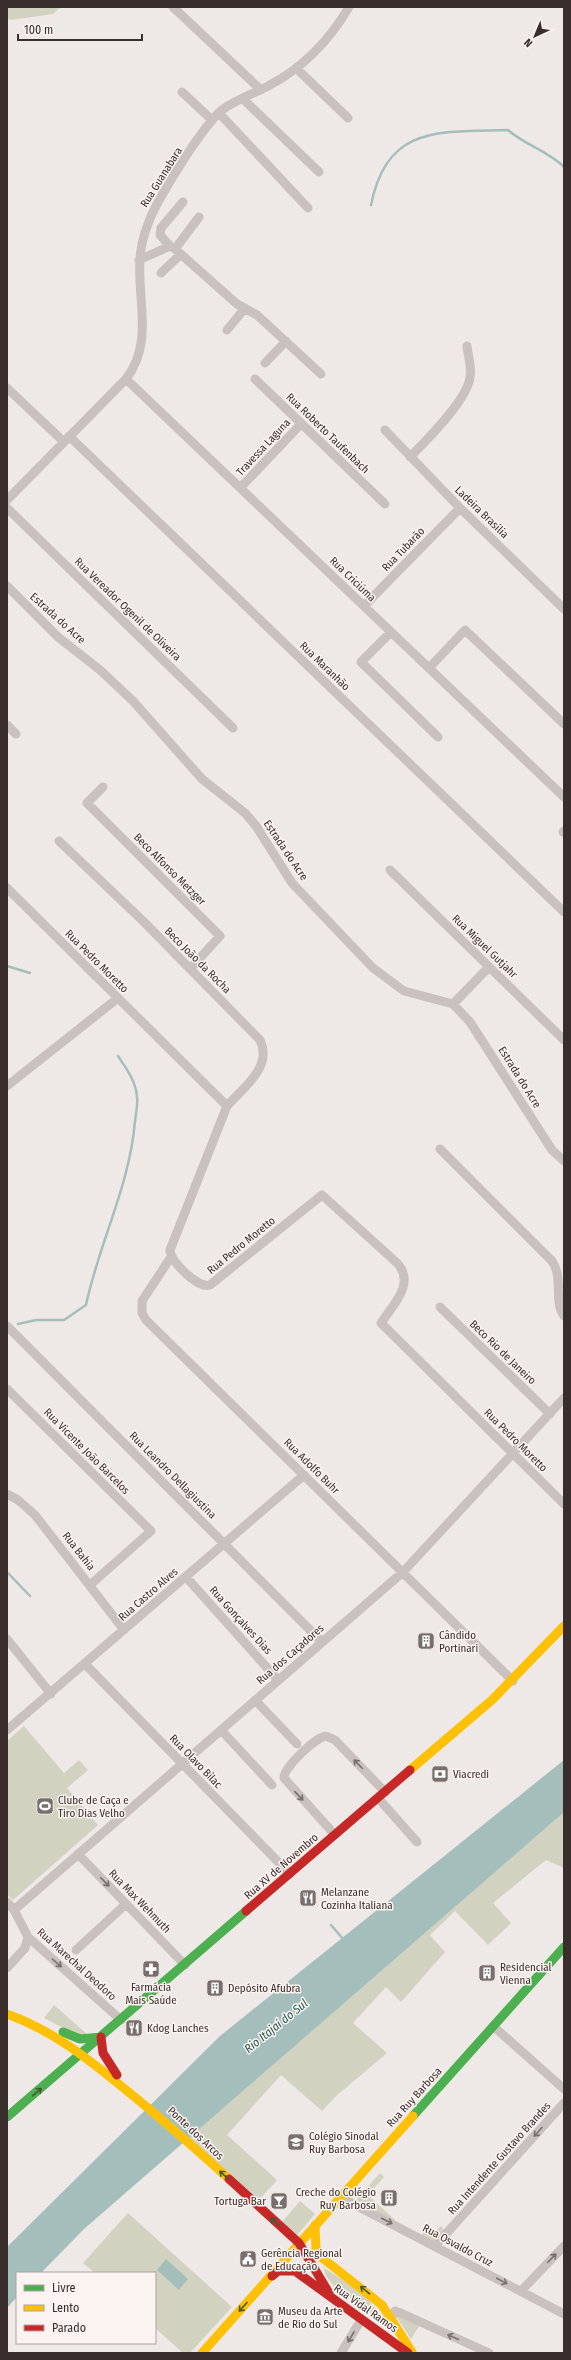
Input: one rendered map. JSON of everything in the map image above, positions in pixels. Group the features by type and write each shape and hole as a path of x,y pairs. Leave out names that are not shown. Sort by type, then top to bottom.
{"main road":[{"name":"Rua XV de Novembro","path":"7,2117 513,1681 564,1626"},
{"name":"Rua Ruy Barbosa","path":"202,2353 298,2243 564,1947"},
{"path":"7,2009 28,2016 72,2036 86,2039 101,2037 103,2053 123,2087"},
{"name":"Ponte dos Arcos","path":"7,2014 56,2034 79,2049 123,2087 155,2111 298,2243 334,2300"},
{"path":"28,2016 40,2034"},
{"path":"7,2021 55,2040 65,2052 68,2065"},
{"path":"55,2040 72,2036"},
{"name":"Rua Vidal Ramos","path":"315,2225 316,2248 321,2256 382,2305 413,2353"},
{"path":"269,2278 278,2271 295,2262 306,2263 314,2267"},
{"name":"Rua Vidal Ramos","path":"278,2271 295,2271 408,2353"}],"street":[{"path":"173,7 262,90"},
{"name":"Rua Guanabara","path":"7,500 126,379 136,364 142,344 140,260 146,232 157,204 212,120 219,113 262,90 296,68 325,43 349,7"},
{"path":"296,68 348,118"},
{"path":"182,92 212,120"},
{"path":"243,99 319,172"},
{"path":"219,113 308,208"},
{"path":"183,202 161,228 160,235 245,308 257,315 321,374"},
{"path":"161,273 175,249 198,218"},
{"path":"140,260 175,249"},
{"path":"228,330 245,308"},
{"path":"265,364 286,341"},
{"path":"410,457 440,426 469,384 470,373 467,346"},
{"name":"Rua Criciúma","path":"126,379 241,487 564,797"},
{"name":"Rua Roberto Taufenbach","path":"255,379 385,504"},
{"name":"Rua Maranhão","path":"7,388 66,439 564,912"},
{"name":"Travessa Laguna","path":"241,487 301,424"},
{"name":"Ladeira Brasília","path":"385,430 460,508 564,609"},
{"name":"Rua Vereador Ogenil de Oliveira","path":"7,508 233,728"},
{"name":"Rua Tubarão","path":"364,606 460,508"},
{"name":"Estrada do Acre","path":"7,586 58,637 100,670 133,701 198,775 245,813 263,836 292,883 373,968 404,991 453,1004 470,1022 552,1150 564,1161"},
{"path":"429,668 465,630 564,724"},
{"path":"391,632 361,662 438,737"},
{"path":"7,725 16,734"},
{"name":"Beco Alfonso Metzger","path":"103,786 87,803 220,936 190,969"},
{"name":"Beco João da Rocha","path":"59,841 255,1034 264,1048 262,1067 227,1106"},
{"name":"Rua Miguel Gutjahr","path":"390,870 564,1040"},
{"name":"Rua Pedro Moretto","path":"7,888 227,1106"},
{"path":"453,1004 489,967"},
{"path":"7,1086 118,998"},
{"path":"171,1257 170,1250 227,1106"},
{"path":"440,1149 552,1261 559,1277 559,1302 564,1316"},
{"name":"Rua Pedro Moretto","path":"171,1257 197,1283 206,1286 210,1285 322,1195 397,1262 404,1272 406,1278 401,1292 381,1323 564,1504"},
{"name":"Rua Adolfo Buhr","path":"171,1257 142,1301 142,1313 146,1320 513,1681"},
{"name":"Beco Rio de Janeiro","path":"440,1307 550,1414"},
{"name":"Rua Leandro Dellagiustina","path":"7,1326 322,1642"},
{"name":"Rua Vicente João Barcelos","path":"7,1389 151,1531 90,1585"},
{"name":"Rua dos Caçadores","path":"14,1910 403,1572 564,1398"},
{"name":"Rua Castro Alves","path":"7,1730 51,1694 304,1475"},
{"name":"Rua Bahia","path":"7,1494 18,1500 35,1515 124,1630"},
{"name":"Rua Gonçalves Dias","path":"186,1577 278,1680"},
{"path":"7,1639 51,1694"},
{"name":"Rua Olavo Bilac","path":"85,1664 290,1874"},
{"path":"255,1700 297,1744"},
{"path":"220,1730 272,1785"},
{"path":"335,1835 284,1778 285,1770 316,1740 326,1736 335,1740 382,1795 417,1842"},
{"name":"Rua Max Wehmuth","path":"78,1854 185,1965"},
{"name":"Rua Marechal Deodoro","path":"7,1902 14,1910 28,1937 121,2020"},
{"path":"76,1950 126,1904"},
{"path":"7,1968 25,1948 28,1937"},
{"path":"493,2026 564,2089"},
{"name":"Rua Intendente Gustavo Brandes","path":"435,2246 564,2103"},
{"name":"Rua Osvaldo Cruz","path":"340,2197 564,2314"},
{"path":"521,2291 564,2246"},
{"path":"391,2319 395,2311 489,2353"},
{"path":"341,2353 361,2320"}],"green space":[{"path":"7,7 61,7 53,14 11,20 7,19"},
{"name":"Clube de Caça e Tiro Dias Velho","path":"24,1726 64,1773 79,1760 88,1770 67,1788 98,1825 13,1900 7,1894 7,1741"},
{"path":"564,1808 564,1868 546,1860 493,1903 511,1923 488,1945 455,1911 430,1935 445,1952 401,2002 386,1987 353,2023 387,2053 335,2097 322,2111 281,2075 227,2135 277,2180 258,2201 186,2139"},
{"path":"54,2005 88,2035 82,2038 44,2018"},
{"path":"380,2173 384,2177 368,2195 395,2220 394,2221 356,2200"},
{"path":"300,2201 315,2214 297,2235 282,2222"},
{"path":"128,2213 232,2307 190,2353 183,2353 156,2329 156,2272 94,2272 83,2263"},
{"path":"441,2226 445,2231 434,2243 422,2235 423,2229 431,2236"},
{"path":"324,2268 361,2291 394,2331 333,2285 326,2276"},
{"path":"396,2316 420,2325 411,2339"}],"water":[{"name":"Rio Itajaí do Sul","path":"564,1760 564,1812 84,2229 42,2272 16,2272 16,2298 7,2308 7,2247 220,2036"},
{"path":"166,2259 188,2279 179,2290 157,2270"}],"waterway":[{"path":"371,205 379,179 390,159 404,146 420,138 439,133 508,130 558,161 564,167"},
{"path":"7,966 30,973"},
{"path":"18,1324 36,1320 64,1320 86,1305 98,1259 121,1191 127,1168 137,1109 135,1086 118,1056"},
{"path":"7,1572 30,1596"},
{"path":"331,1925 344,1940"}],"traffic: fast":[{"path":"7,2117 246,1911"},
{"path":"413,2116 564,1947"},
{"path":"63,2032 80,2039 101,2037"}],"traffic: slow":[{"path":"410,1770 492,1700 564,1626"},
{"path":"7,2014 55,2037 84,2057 153,2112 229,2179"},
{"path":"202,2353 413,2116"},
{"path":"315,2225 316,2248 321,2257 382,2305 412,2352"}],"traffic: jam":[{"path":"246,1911 410,1770"},
{"path":"101,2037 103,2053 117,2075"},
{"path":"229,2179 299,2243"},
{"path":"299,2243 329,2293"},
{"path":"272,2276 278,2271 295,2271 408,2353"}],"place":[{"name":"Cândido Portinari","path":"426,1641"},
{"name":"Viacredi","path":"440,1774"},
{"name":"Clube de Caça e Tiro Dias Velho","path":"45,1806"},
{"name":"Melanzane Cozinha Italiana","path":"308,1898"},
{"name":"Farmácia Mais Saúde","path":"151,1969"},
{"name":"Residencial Vienna","path":"487,1973"},
{"name":"Depósito Afubra","path":"215,1988"},
{"name":"Kdog Lanches","path":"134,2028"},
{"name":"Colégio Sinodal Ruy Barbosa","path":"296,2142"},
{"name":"Creche do Colégio Ruy Barbosa","path":"389,2198"},
{"name":"Tortuga Bar","path":"279,2201"},
{"name":"Gerência Regional de Educação","path":"248,2259"},
{"name":"Museu da Arte de Rio do Sul","path":"265,2317"}]}
